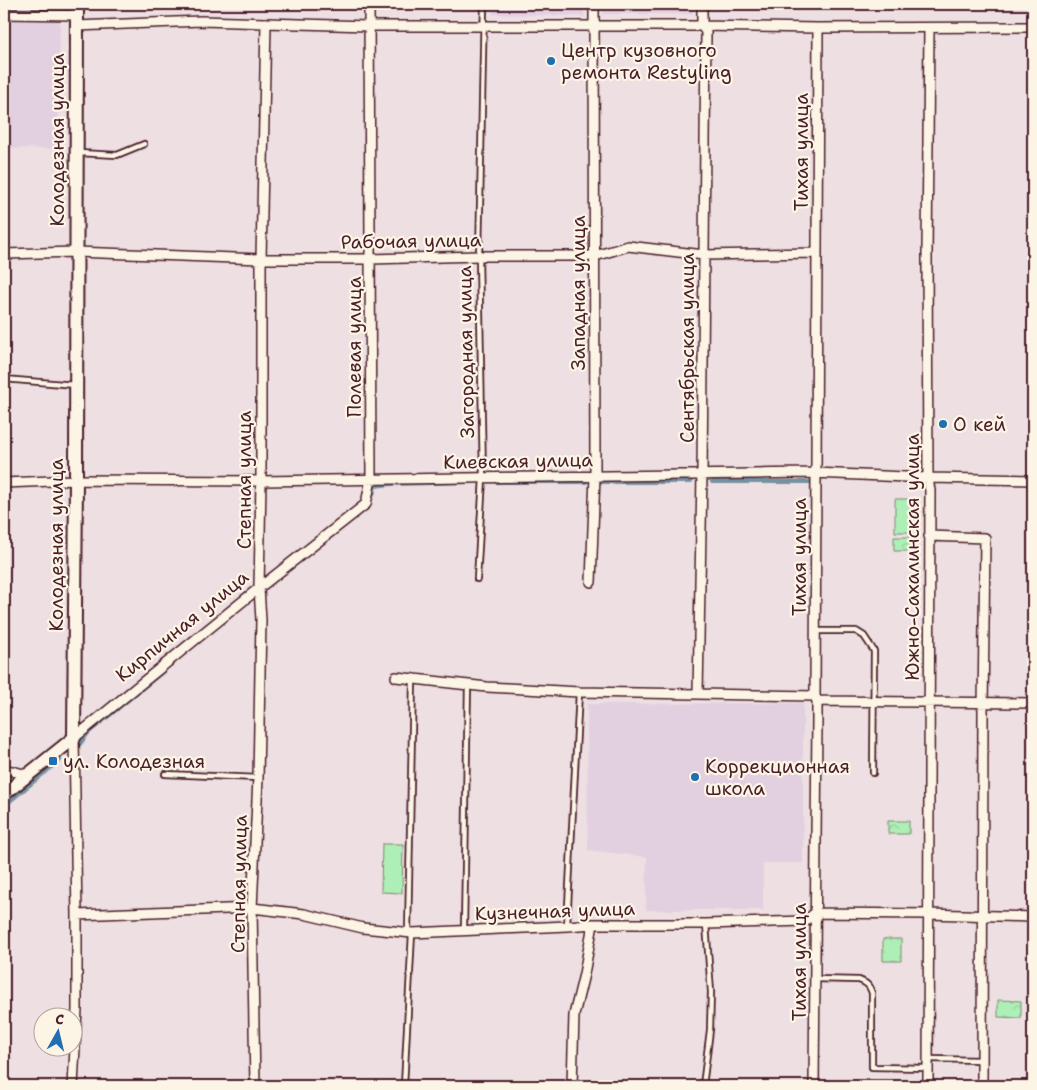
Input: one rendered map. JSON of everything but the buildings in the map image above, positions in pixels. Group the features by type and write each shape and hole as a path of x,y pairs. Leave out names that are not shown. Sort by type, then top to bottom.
{"street":[{"name":"Полевая улица","path":"369,4 371,480"},
{"name":"Западная улица","path":"591,582 595,476 594,4"},
{"name":"Сентябрьская улица","path":"698,694 706,32 702,26 702,4"},
{"path":"4,14 368,26 1033,27"},
{"name":"Колодезная улица","path":"73,1086 77,1009 74,738 76,15"},
{"name":"Степная улица","path":"255,1086 252,908 258,778 261,620 261,259 266,23"},
{"name":"Тихая улица","path":"814,1086 818,28"},
{"name":"Южно-Сахалинская улица","path":"928,1086 930,491 928,478 927,256 929,28"},
{"name":"Рабочая улица","path":"4,254 76,252 261,259 370,259 479,256 594,256 628,246 704,255 817,253"},
{"name":"Киевская улица","path":"4,483 76,480 371,480 815,473 1033,480"},
{"name":"Кирпичная улица","path":"4,794 366,504 371,480"},
{"path":"929,536 985,538 982,1086"},
{"path":"396,678 578,692 698,694 929,703 1033,703"},
{"path":"4,769 28,774"},
{"name":"Кузнечная улица","path":"77,915 252,908 304,914 363,928 410,932 593,924 706,924 806,921 816,913 1033,917"},
{"path":"572,1086 574,1015 593,924"}],"lane":[{"name":"Загородная улица","path":"477,579 483,478 479,256 484,4"},
{"path":"76,153 117,155 144,144"},
{"path":"4,379 76,385"},
{"path":"815,630 856,631 864,636 874,650 873,774"},
{"path":"404,1086 410,932 413,680"},
{"path":"464,930 468,684"},
{"path":"567,926 578,692"},
{"path":"165,774 258,778"},
{"path":"703,1086 710,1030 711,992 706,924"},
{"path":"815,979 859,980 870,987 872,993 872,1067 982,1060"}],"shaded area":[{"path":"4,4 60,4 58,149 4,148"},
{"path":"493,4 584,4 584,16 493,14"},
{"path":"603,4 693,4 693,14 603,14"},
{"name":"Коррекционная школа","path":"803,703 803,863 763,863 763,910 646,910 647,857 588,850 587,704"}],"green space":[{"path":"895,499 914,499 913,532 895,532"},
{"path":"894,537 916,537 916,551 894,551"},
{"path":"888,821 909,821 909,834 888,834"},
{"path":"382,844 403,844 402,893 381,892"},
{"path":"883,939 901,939 901,961 883,961"},
{"path":"998,1000 1021,1001 1021,1018 998,1017"}],"waterway":[{"path":"369,500 373,495 375,486 472,482"},
{"path":"496,482 586,482"},
{"path":"601,482 691,482"},
{"path":"712,482 810,482"},
{"path":"80,744 88,733 165,670"},
{"path":"4,806 60,760"}],"place":[{"name":"Центр кузовного ремонта Restyling","path":"551,61"},
{"name":"О кей","path":"943,424"},
{"name":"ул. Колодезная","path":"53,761"},
{"name":"Коррекционная школа","path":"695,777"}]}
